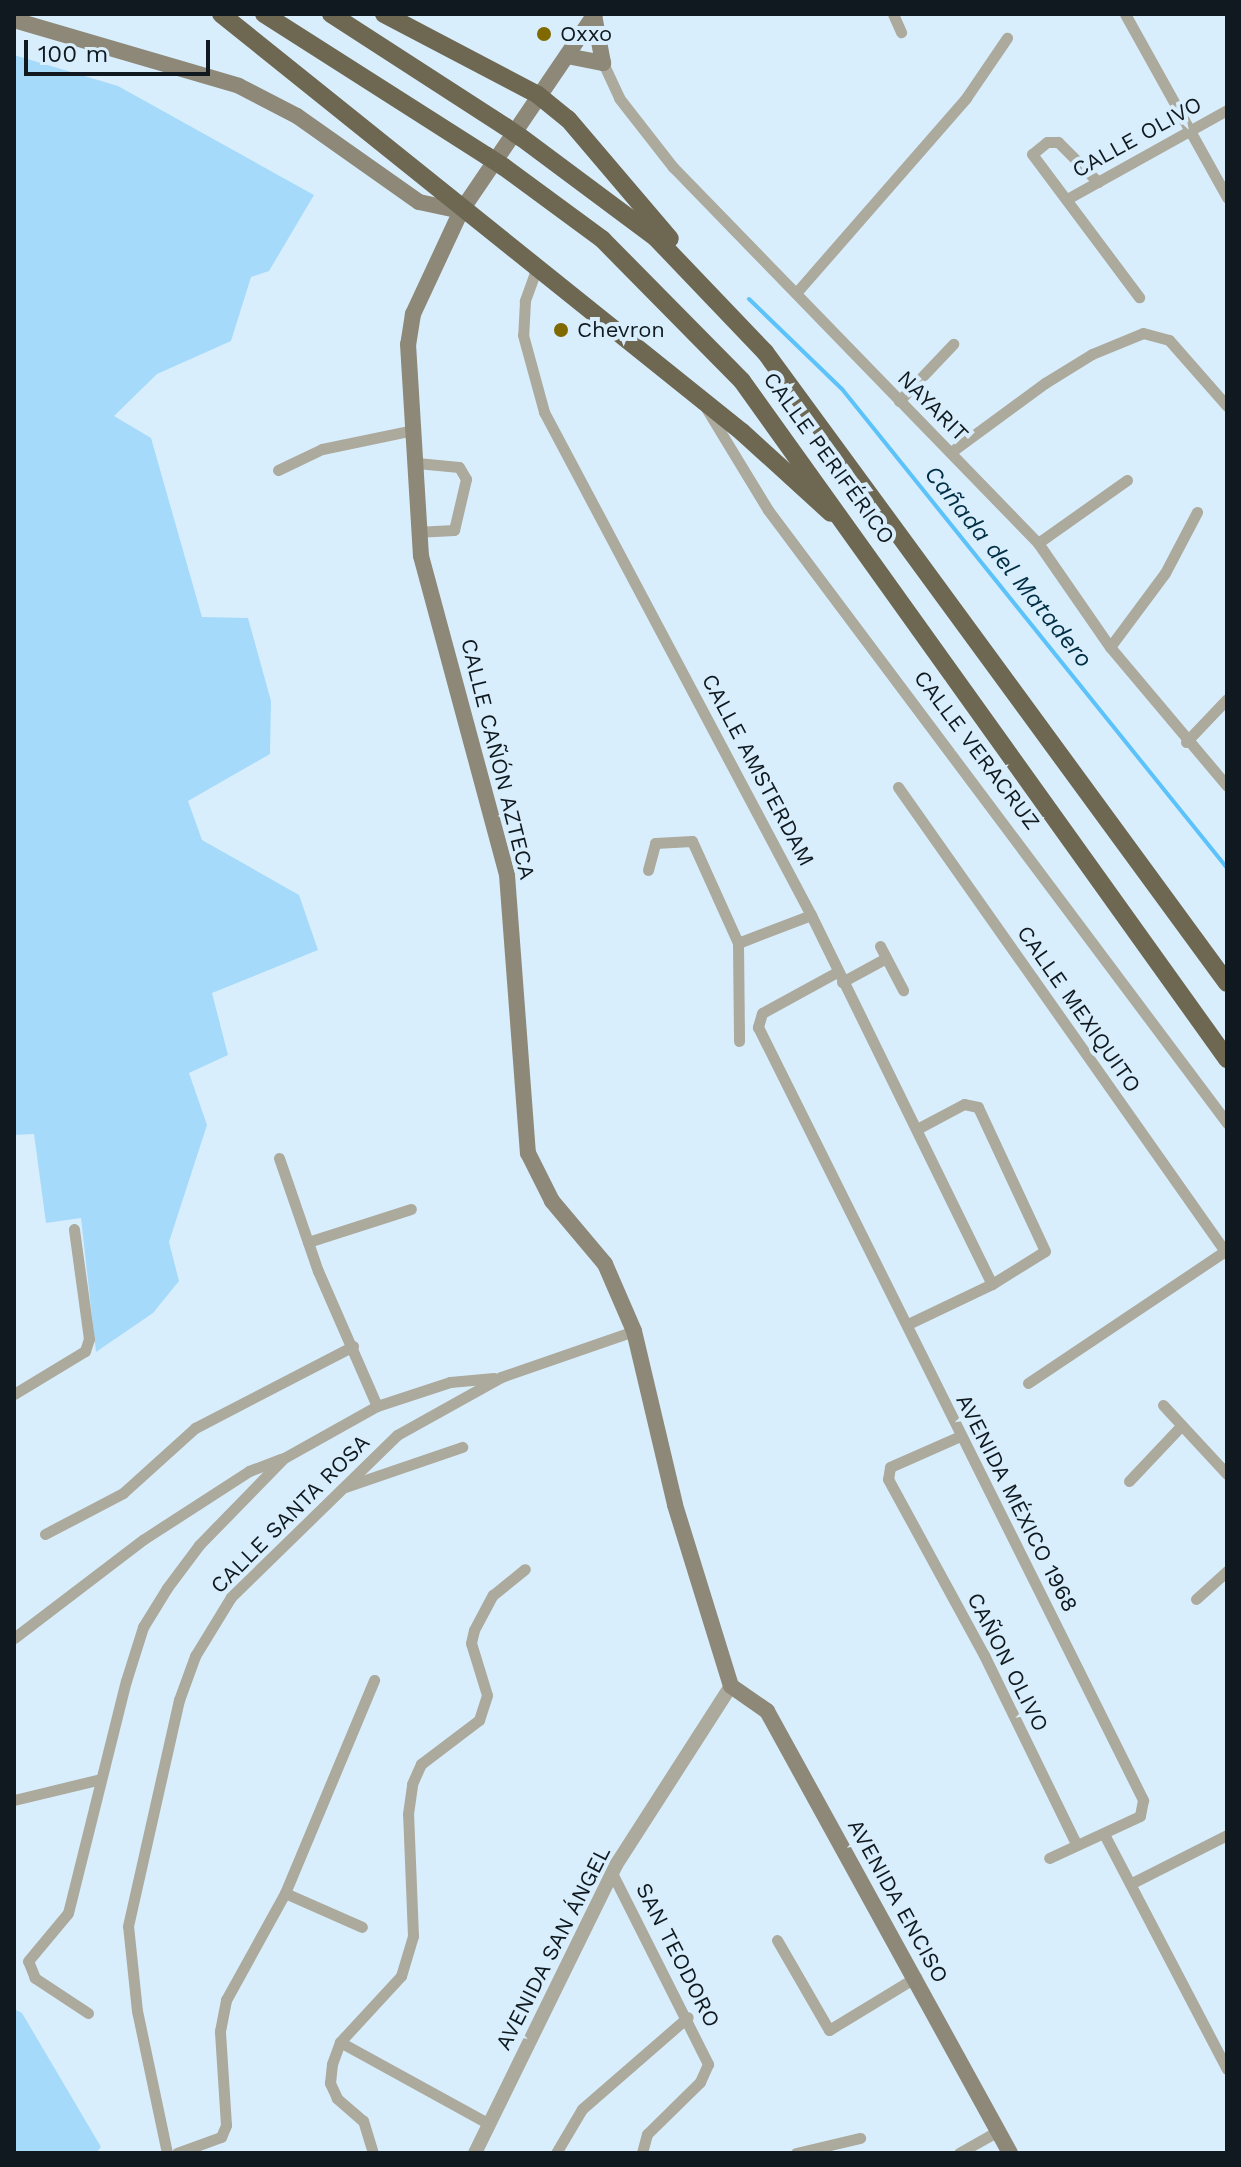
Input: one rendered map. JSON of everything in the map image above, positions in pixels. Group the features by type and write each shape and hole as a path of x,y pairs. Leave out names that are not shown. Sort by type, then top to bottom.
{"highway":[{"path":"221,14 441,186 461,211 699,398 863,543"},
{"name":"CALLE PERIFÉRICO","path":"264,14 504,167 602,239 713,349 786,437 863,543 1227,1059"},
{"name":"CALLE PERIFÉRICO","path":"331,14 522,138 630,216 701,280 823,424 1227,983"},
{"path":"384,14 538,95 599,153 701,280"}],"main road":[{"path":"14,20 239,86 297,116 419,202 461,211 595,15"},
{"path":"567,56 603,63 595,15"},
{"name":"CALLE CAÑÓN AZTECA","path":"461,211 413,314 408,377 420,532 429,590 466,706 507,875 528,1153 552,1201 605,1264 634,1331 675,1505 731,1686"},
{"name":"AVENIDA ENCISO","path":"731,1686 767,1711 916,1977 1010,2153"}],"street":[{"path":"893,14 901,32"},
{"path":"1125,14 1227,197"},
{"path":"796,293 976,85 1007,38"},
{"name":"NAYARIT","path":"603,63 619,98 673,167 1038,543 1110,647 1186,742 1227,786"},
{"name":"CALLE OLIVO","path":"1067,199 1227,110"},
{"path":"1098,182 1067,147 1047,142 1032,154 1139,297"},
{"name":"CALLE AMSTERDAM","path":"536,270 525,301 523,335 544,412 811,915 992,1284"},
{"path":"951,452 1092,354 1143,333 1158,334 1169,340 1227,406"},
{"path":"899,401 953,344"},
{"name":"CALLE VERACRUZ","path":"699,398 768,510 1227,1123"},
{"path":"278,470 322,449 414,430"},
{"path":"417,463 459,467 466,479 454,530 420,532"},
{"path":"1038,543 1127,480"},
{"path":"1110,647 1165,573 1197,512"},
{"path":"1186,742 1227,699"},
{"name":"CALLE MEXIQUITO","path":"898,787 1226,1252"},
{"path":"648,870 655,843 690,839 738,943 739,1041"},
{"path":"738,943 811,915"},
{"path":"880,946 903,990"},
{"name":"AVENIDA MÉXICO 1968","path":"886,958 762,1013 758,1027 908,1324 958,1437 1143,1800 1140,1816 1105,1836"},
{"path":"908,1324 992,1284 1045,1251 978,1107 972,1104 917,1129"},
{"path":"279,1158 308,1242 377,1406"},
{"path":"308,1242 411,1209"},
{"path":"16,1390 85,1351 89,1339 74,1229"},
{"path":"1028,1383 1226,1252"},
{"name":"CALLE SANTA ROSA","path":"167,2153 137,2011 128,1926 179,1700 195,1656 231,1597 397,1435 501,1377 634,1331"},
{"path":"45,1534 123,1493 195,1428 353,1346"},
{"path":"14,1638 144,1539 249,1471 284,1458 377,1406 450,1382 501,1377"},
{"path":"1163,1405 1227,1474"},
{"path":"1129,1481 1181,1426"},
{"name":"CAÑON OLIVO","path":"958,1437 887,1472 1076,1844"},
{"path":"345,1487 462,1447"},
{"path":"88,2013 35,1978 28,1961 68,1913 143,1627 199,1545 284,1458"},
{"path":"373,2153 363,2121 337,2098 330,2083 340,2042 401,1976 413,1936 408,1814 412,1784 421,1764 479,1720 487,1695 471,1643 474,1630 493,1595 525,1569"},
{"path":"1196,1599 1227,1571"},
{"path":"177,2153 221,2137 226,2125 221,2017 285,1893 374,1680"},
{"name":"AVENIDA SAN ÁNGEL","path":"475,2153 612,1873 731,1686"},
{"path":"14,1800 101,1779"},
{"path":"1132,1883 1227,1835"},
{"path":"1049,1858 1076,1844 1105,1836 1227,2069"},
{"name":"SAN TEODORO","path":"612,1873 706,2056 707,2070 700,2082 641,2149"},
{"path":"285,1893 362,1927"},
{"path":"777,1940 829,2030 916,1977"},
{"path":"556,2153 582,2109 688,2017"},
{"path":"340,2042 489,2124"},
{"path":"959,2153 998,2131"},
{"path":"796,2153 860,2138"}],"shaded area":[{"path":"14,55 118,86 314,195 269,271 251,277 231,341 157,374 114,416 151,438 202,617 248,618 271,701 270,754 188,801 202,840 299,895 318,950 212,993 228,1055 189,1073 207,1125 169,1242 179,1281 153,1313 96,1352 81,1218 46,1223 34,1134 14,1135"},
{"path":"14,2009 22,2013 101,2147 96,2153 14,2153"}],"waterway":[{"name":"Cañada del Matadero","path":"749,299 842,389 1227,868"}],"place":[{"name":"Oxxo","path":"544,34"},
{"name":"Chevron","path":"561,330"}]}
